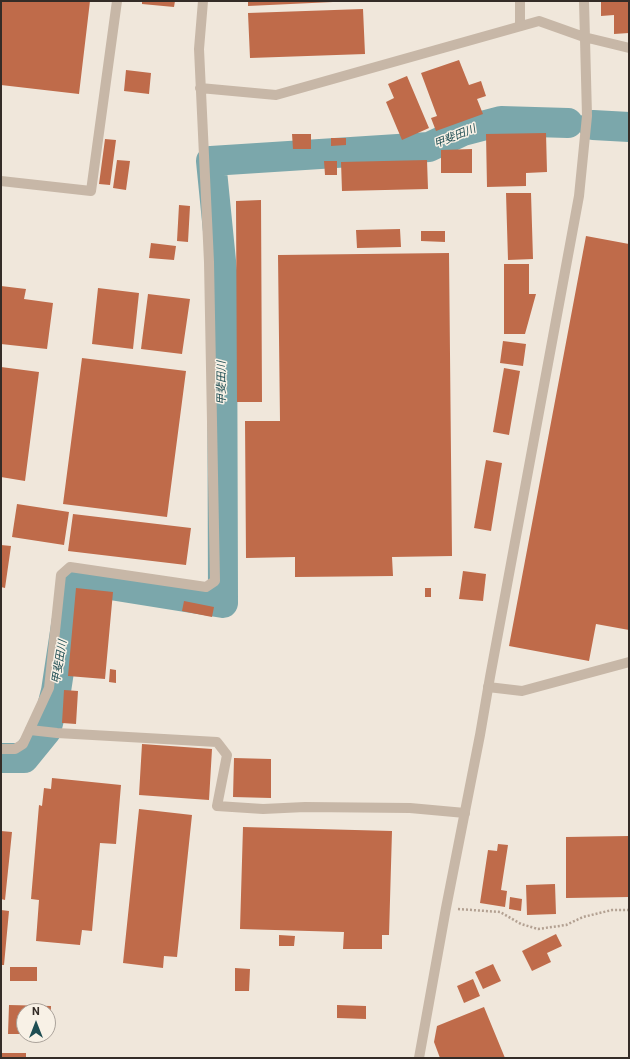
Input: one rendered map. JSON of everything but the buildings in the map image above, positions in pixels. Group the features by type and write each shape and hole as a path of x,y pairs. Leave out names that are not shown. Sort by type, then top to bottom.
{"street":[{"path":"1,181 91,192 117,1"},
{"path":"1,749 15,749 23,744 34,731 49,688 61,575 70,567 206,587 215,581 209,262 199,49 203,1"},
{"path":"520,1 520,26"},
{"path":"419,1058 579,196 587,116 584,1"},
{"path":"200,88 276,95 539,21 584,38 629,48"},
{"path":"488,687 522,691 629,662"},
{"path":"34,731 217,742 227,755 217,806 263,809 305,807 410,808 465,813"}],"path":[{"path":"446,908 500,912 521,924 538,928 566,926 583,917 612,910 629,910"}],"waterway":[{"name":"甲斐田川","path":"1,758 24,758 46,731 56,691 73,579 223,603 222,271 211,161 429,147 463,131 501,121 568,123"},
{"name":"甲斐田川","path":"593,125 629,127"}]}
